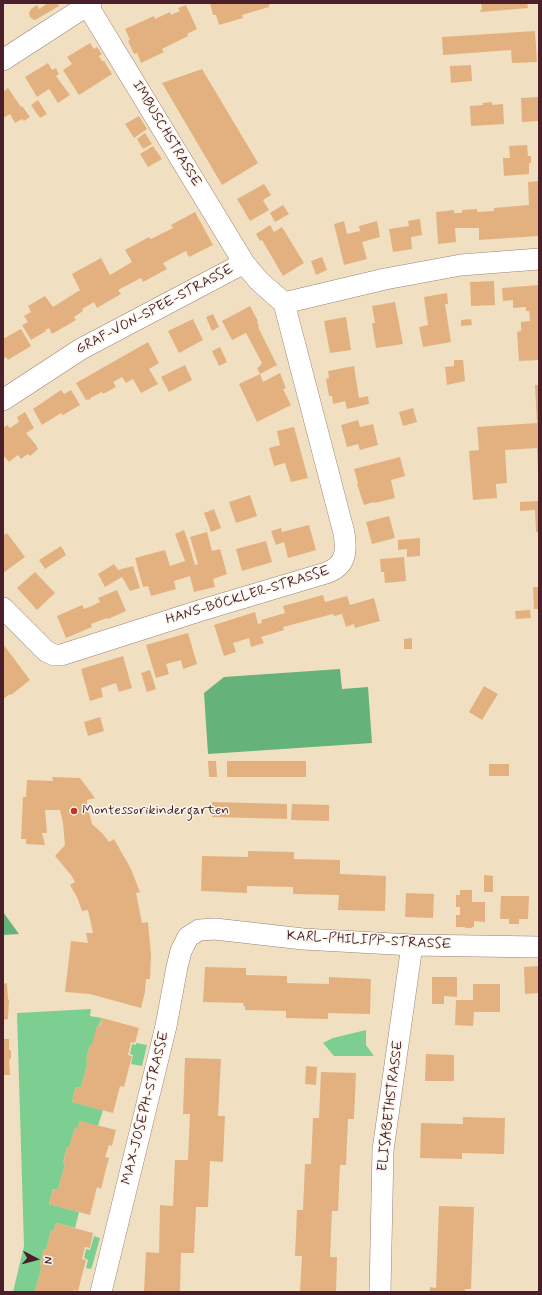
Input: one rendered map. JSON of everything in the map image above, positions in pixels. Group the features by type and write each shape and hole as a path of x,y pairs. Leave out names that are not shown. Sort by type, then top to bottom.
{"street":[{"path":"3,60 88,4"},
{"name":"IMBUSCHSTRASSE","path":"88,4 244,262"},
{"path":"284,303 385,279 453,267 539,259"},
{"name":"GRAF-VON-SPEE-STRASSE","path":"3,400 81,349 244,262 259,281 284,303"},
{"name":"HANS-BÖCKLER-STRASSE","path":"3,608 46,651 54,655 61,655 202,610 334,571 340,566 344,558 346,542 284,303"},
{"name":"KARL-PHILIPP-STRASSE","path":"199,930 215,929 304,939 412,945 539,947"},
{"name":"MAX-JOSEPH-STRASSE","path":"101,1292 166,1026 181,951 188,937 199,930"},
{"name":"ELISABETHSTRASSE","path":"380,1292 383,1150 412,945"}],"green space":[{"path":"340,669 342,689 368,687 372,743 208,754 204,693 224,677"},
{"path":"3,912 19,934 3,935"},
{"path":"91,1009 90,1016 102,1018 92,1045 90,1045 86,1060 88,1061 81,1088 76,1087 72,1102 103,1110 98,1126 80,1121 77,1129 75,1128 69,1148 67,1147 63,1163 65,1164 58,1190 53,1189 49,1204 79,1212 75,1228 56,1223 54,1231 51,1231 46,1250 44,1249 40,1265 42,1266 35,1292 13,1292 24,1246 17,1013"},
{"path":"366,1030 366,1045 374,1056 334,1056 323,1043 333,1038"},
{"path":"136,1043 147,1045 142,1066 131,1064 133,1055 130,1054 132,1044 136,1045"},
{"path":"94,1236 100,1238 92,1267 90,1269 86,1268 88,1260 84,1258 86,1249 90,1250"}],"building":[{"path":"48,3 57,3 59,6 37,19 34,20 30,17 29,13 31,9 37,5 39,9"},
{"path":"210,3 272,3 269,7 242,15 243,18 219,25 216,15 213,15"},
{"path":"481,3 527,3 528,8 481,12"},
{"path":"186,5 197,29 187,34 188,36 162,49 164,52 141,63 137,53 134,54 128,41 130,40 125,29 154,16 155,19 170,12 171,15 180,11 178,8"},
{"path":"535,31 537,62 512,63 511,50 443,55 442,37"},
{"path":"90,43 94,49 97,47 102,54 99,56 112,74 79,95 63,70 72,64 67,57"},
{"path":"48,63 52,70 56,68 59,74 56,76 70,95 58,103 49,89 37,97 25,77"},
{"path":"471,65 472,81 451,83 450,66"},
{"path":"202,69 258,163 222,185 162,83"},
{"path":"8,88 30,117 24,121 22,119 15,123 10,114 3,118 3,92"},
{"path":"539,97 539,121 522,122 521,98"},
{"path":"38,100 47,114 40,118 31,105"},
{"path":"492,102 492,105 503,104 504,124 471,126 470,106 483,105 483,103"},
{"path":"139,116 147,129 134,138 125,124"},
{"path":"145,133 152,144 143,149 137,139"},
{"path":"527,145 528,156 531,156 531,163 529,163 529,174 504,176 503,158 510,158 509,146"},
{"path":"153,146 162,159 148,167 140,154"},
{"path":"539,181 539,236 479,240 479,228 455,228 456,242 438,244 436,212 454,210 454,213 462,213 462,210 477,209 477,212 494,211 494,208 529,205 528,182"},
{"path":"264,184 271,195 263,200 269,210 250,221 237,199"},
{"path":"283,205 289,214 275,222 270,213"},
{"path":"195,212 213,245 189,257 186,251 163,263 167,269 143,282 141,278 118,290 121,294 97,308 94,302 82,309 83,311 74,317 76,320 52,334 49,328 31,340 22,325 28,322 24,316 31,312 28,306 45,296 53,307 80,290 72,274 101,258 110,275 132,262 125,250 149,237 151,239 173,228 171,225"},
{"path":"420,219 422,235 411,237 412,249 393,252 389,229 409,226 408,221"},
{"path":"344,221 347,234 360,231 359,226 377,221 380,237 362,242 367,259 344,265 334,224"},
{"path":"270,225 274,232 282,227 304,263 283,276 262,240 260,241 256,234"},
{"path":"322,257 327,270 316,275 311,261"},
{"path":"494,281 495,305 471,306 470,282"},
{"path":"539,285 539,360 519,361 517,332 521,331 521,322 530,321 529,311 526,311 526,307 513,308 513,300 503,301 502,288"},
{"path":"447,293 448,304 445,304 451,342 423,347 419,327 428,325 424,297"},
{"path":"395,302 403,344 376,348 372,323 375,323 372,306"},
{"path":"250,306 258,321 258,327 277,365 260,374 257,368 262,363 246,333 232,340 222,321"},
{"path":"213,314 219,327 212,331 206,317"},
{"path":"346,317 351,350 330,353 324,321"},
{"path":"193,319 203,340 179,353 168,331"},
{"path":"471,319 472,325 461,326 461,320"},
{"path":"21,329 31,346 8,360 6,357 3,359 3,339"},
{"path":"148,342 159,363 149,369 158,384 141,393 133,379 126,383 122,377 113,382 116,387 103,394 102,392 89,400 86,400 76,383"},
{"path":"220,347 227,362 219,366 212,351"},
{"path":"454,360 463,360 465,381 447,385 445,367 454,366"},
{"path":"185,365 192,380 169,392 161,377"},
{"path":"354,366 359,398 368,396 369,404 347,409 345,401 333,404 332,396 329,396 326,379 329,378 328,371"},
{"path":"280,373 286,388 283,389 291,405 257,422 239,384 260,374 263,382"},
{"path":"535,385 539,385 539,469 537,448 505,450 507,483 496,484 497,498 473,500 469,451 479,450 477,427 537,423"},
{"path":"61,390 64,394 71,390 80,405 63,415 61,413 42,425 33,409"},
{"path":"413,408 417,422 403,426 399,412"},
{"path":"25,412 34,428 26,433 38,449 30,456 28,454 21,459 18,455 9,462 3,455 3,428 7,425 10,428 19,422 17,417"},
{"path":"358,420 360,427 373,424 378,445 360,450 358,444 347,447 341,425"},
{"path":"294,427 308,478 291,482 285,463 274,466 269,448 280,445 277,431"},
{"path":"400,457 405,476 391,480 395,498 364,505 354,469"},
{"path":"250,495 257,516 236,523 229,502"},
{"path":"539,501 539,532 536,532 535,510 520,511 520,502"},
{"path":"214,509 221,528 211,532 204,513"},
{"path":"389,516 395,538 372,544 366,522"},
{"path":"309,525 316,550 288,558 284,542 276,545 271,531 281,528 282,532"},
{"path":"184,530 195,565 198,564 190,537 207,532 212,551 220,549 227,574 213,579 215,587 194,592 190,576 174,581 176,589 151,596 148,586 143,587 135,558 165,550 170,566 185,561 175,534"},
{"path":"7,533 25,557 3,573 3,536"},
{"path":"420,538 420,556 407,557 407,549 398,550 398,540"},
{"path":"266,541 272,562 242,571 236,549"},
{"path":"61,546 66,555 45,569 39,560"},
{"path":"404,557 406,581 385,583 384,572 381,572 380,559"},
{"path":"114,564 118,570 133,566 140,588 130,591 122,577 105,587 98,574"},
{"path":"35,572 55,593 37,610 17,588"},
{"path":"533,587 539,587 539,609 534,609"},
{"path":"117,590 126,611 108,619 107,618 91,624 92,627 66,638 57,616 82,605 84,609 92,606 100,602 98,598"},
{"path":"323,595 325,602 347,596 350,605 374,598 380,621 355,628 354,624 346,627 342,614 334,616 333,614 283,627 284,630 261,637 264,643 251,647 249,638 233,643 236,652 224,656 214,625 255,612 258,624 262,623 261,620 285,613 283,606"},
{"path":"530,610 531,618 516,619 515,611"},
{"path":"188,633 197,664 183,669 181,660 166,664 169,674 156,678 146,645"},
{"path":"412,638 412,649 404,649 404,639"},
{"path":"3,644 30,680 11,695 10,694 3,699"},
{"path":"123,656 132,688 119,692 116,683 101,688 103,697 90,701 81,669"},
{"path":"150,670 156,689 147,692 141,673"},
{"path":"484,686 498,694 482,720 469,712"},
{"path":"100,717 104,731 88,736 84,722"},
{"path":"208,761 216,761 217,777 209,777"},
{"path":"227,761 306,761 306,777 227,777"},
{"path":"489,764 509,764 509,776 489,776"},
{"path":"52,777 80,778 95,798 87,800 87,810 92,824 109,842 114,839 131,869 140,892 136,893 142,923 148,922 151,955 150,979 146,979 145,992 141,1008 90,994 65,992 71,941 88,943 86,933 93,933 88,910 82,911 77,897 70,885 75,882 55,856 65,845 60,810 45,810 47,833 42,833 45,845 26,844 26,839 21,839 23,797 26,797 27,780 53,781"},
{"path":"212,802 287,804 287,819 212,817"},
{"path":"292,804 329,805 329,821 291,820"},
{"path":"248,851 294,852 294,859 340,860 340,874 386,876 385,911 338,910 339,895 293,894 293,887 247,886 247,893 201,891 202,856 248,857"},
{"path":"484,875 493,876 493,892 484,892"},
{"path":"460,890 472,890 472,902 485,902 485,922 474,921 474,927 472,928 456,927 456,915 460,915 460,907 456,907 456,895 460,895"},
{"path":"406,893 434,894 433,918 405,917"},
{"path":"501,896 529,896 528,919 519,919 519,924 509,924 509,919 500,919"},
{"path":"539,966 539,993 525,994 524,967"},
{"path":"205,967 246,968 246,975 287,976 287,983 329,984 329,977 371,979 370,1014 328,1013 328,1019 286,1018 286,1011 245,1010 245,1006 243,1006 244,1003 203,1002"},
{"path":"432,977 457,977 457,997 444,996 444,1004 432,1004"},
{"path":"7,983 9,1000 8,1019 3,1020 3,984"},
{"path":"473,984 500,984 500,1012 474,1012 473,1026 455,1025 456,1000 473,1000"},
{"path":"102,1018 139,1028 135,1043 131,1042 128,1055 132,1056 124,1087 120,1086 113,1113 72,1102 76,1087 81,1088 88,1061 86,1060 90,1045 92,1045 97,1025 100,1026"},
{"path":"3,1039 9,1039 9,1049 11,1051 11,1058 9,1060 10,1075 3,1075"},
{"path":"426,1054 454,1055 454,1081 425,1081"},
{"path":"185,1058 221,1059 218,1116 225,1116 223,1162 210,1161 208,1207 196,1207 194,1253 181,1253 180,1292 144,1292 146,1252 159,1253 160,1205 173,1206 175,1160 188,1160 190,1114 183,1114"},
{"path":"306,1066 317,1067 316,1085 305,1084"},
{"path":"321,1072 356,1073 354,1119 348,1119 346,1165 340,1165 338,1211 332,1211 330,1257 337,1257 336,1292 300,1292 302,1256 295,1256 297,1210 303,1210 305,1164 311,1164 313,1118 319,1118"},
{"path":"463,1117 505,1118 504,1154 462,1153 462,1159 420,1158 421,1123 463,1124"},
{"path":"80,1121 116,1130 112,1146 109,1145 105,1157 109,1158 101,1189 97,1187 90,1215 49,1204 53,1189 58,1190 65,1164 63,1163 67,1147 69,1148 75,1128 77,1129"},
{"path":"439,1206 474,1207 471,1289 465,1289 465,1292 430,1292 430,1287 436,1288"},
{"path":"56,1223 93,1233 90,1248 85,1247 82,1259 86,1260 78,1291 35,1292 42,1266 40,1265 44,1249 46,1250 51,1231 54,1231"}],"place":[{"name":"Montessorikindergarten","path":"74,811"}]}
